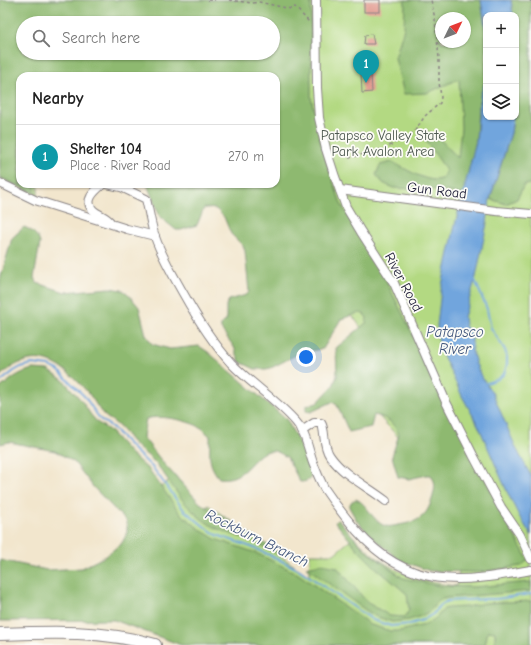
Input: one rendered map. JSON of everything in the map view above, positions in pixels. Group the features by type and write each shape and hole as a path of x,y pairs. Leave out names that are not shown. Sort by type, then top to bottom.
{"highway":[{"path":"0,634 88,634 114,636 155,645"}],"street":[{"name":"River Road","path":"316,0 317,88 319,118 326,149 346,207 360,232 394,283 446,402 501,507 520,535 531,559"},
{"path":"0,183 35,200 113,225 155,236"},
{"path":"98,188 94,191 89,200 90,205 93,210 107,218 113,225"},
{"path":"124,188 146,199 155,236 163,256 197,317 220,350 245,376 286,411 302,431 324,486 336,506 365,540 381,555 395,564 409,571 425,576 467,579 498,576 531,570"},
{"name":"Gun Road","path":"340,190 496,211 531,214"},
{"path":"302,431 314,423 321,423 323,426 324,444 329,456 351,477 386,501"}],"path":[{"path":"208,0 215,0"},
{"path":"229,0 252,3 259,2 291,8 295,7 310,22 310,19"},
{"path":"349,158 386,148 414,132 426,116 440,103 439,58 435,19 431,0"}],"green space":[{"name":"Patapsco Valley State Park Avalon Area","path":"0,0 531,0 531,645 206,645 153,494 175,475 206,515 208,505 309,576 310,554 334,554 354,537 376,557 400,571 426,581 456,586 473,509 425,466 365,401 371,343 355,319 306,265 277,188 280,188 280,72 275,72 274,60 280,60 280,16 16,16 16,60 22,60 21,72 16,72 16,186 0,179"},
{"path":"0,0 311,0 311,97 323,152 341,204 386,281 502,513 528,560 521,566 479,572 430,571 399,560 371,536 357,521 349,507 351,502 356,499 360,501 381,524 385,526 405,524 417,520 425,514 431,503 435,485 431,475 409,479 398,477 392,456 399,434 387,419 374,415 371,427 349,432 337,405 332,402 311,412 306,411 306,406 317,403 333,386 337,376 336,348 366,323 367,318 364,314 359,313 341,319 323,349 302,352 271,368 255,369 240,362 234,347 221,329 221,324 226,321 226,305 229,300 246,295 249,292 245,251 243,246 231,234 224,217 216,209 204,208 197,225 181,230 176,230 160,217 149,188 280,188 280,72 16,72 16,184 0,177"},
{"path":"405,0 481,0 483,13 483,91 478,109 476,141 463,195 439,190 393,188 383,183 376,175 380,165 392,162 422,177 435,180 442,178 446,172 421,134 426,131 437,136 458,158 461,128 459,79 427,93 404,94 395,58 404,28"},
{"path":"511,0 531,0 531,184 524,185 517,199 506,204 490,199 511,133 513,120 519,120 519,12 513,12"},
{"name":"Patapsco Valley State Park Avalon Area","path":"20,188 38,188 38,196"},
{"path":"24,188 35,188 35,193"},
{"path":"24,227 34,233 40,243 34,278 37,283 65,292 110,288 122,290 127,293 139,307 146,335 152,344 170,349 199,346 208,352 287,420 312,468 312,474 306,481 300,482 287,457 273,451 260,455 244,471 237,475 229,478 219,478 211,463 210,436 198,426 184,421 159,417 146,419 143,437 164,464 200,503 282,554 281,556 259,544 212,526 191,510 155,462 135,445 118,425 103,414 79,383 59,366 48,361 37,359 25,361 13,366 0,376 0,280 12,238"},
{"path":"33,369 48,370 63,380 81,400 98,423 109,430 130,453 150,471 180,513 202,531 215,539 256,553 298,574 371,625 390,631 400,631 425,625 436,618 444,609 448,608 466,607 485,603 531,601 531,645 495,645 495,632 488,631 485,645 181,645 114,620 0,621 0,560 47,570 82,568 104,557 122,543 127,533 127,522 94,488 74,462 55,451 9,442 0,444 0,388 19,374"},
{"path":"338,519 365,550 403,578 440,586 474,587 531,582 531,591 447,598 439,600 430,611 409,620 392,622 375,616 306,567 321,564 337,567 368,603 390,616 405,617 409,610 407,594 375,567 359,551 335,522"}],"water":[{"path":"481,0 511,0 513,12 483,13"},
{"name":"Patapsco River","path":"483,88 483,120 513,120 511,133 490,199 487,223 476,277 464,317 465,326 470,331 472,337 472,350 481,376 493,394 516,448 531,476 531,535 509,496 478,425 462,396 440,349 438,337 437,326 441,290 455,225 476,141 480,96"}],"building":[{"path":"364,0 380,0 380,12 364,12"},
{"path":"372,34 374,44 364,44 365,35"},
{"path":"361,73 371,73 372,92 362,93"}],"waterway":[{"path":"474,278 487,309 491,328 505,350 507,357 507,365 504,374 498,379 484,384"},
{"name":"Rockburn Branch","path":"0,382 21,367 32,364 49,366 58,370 85,397 101,420 112,427 153,468 184,510 205,527 217,535 257,549 300,570 373,620 391,626 410,624 423,620 433,614 447,601 496,599 531,594"}],"place":[{"name":"Shelter 104","path":"366,83"}]}
